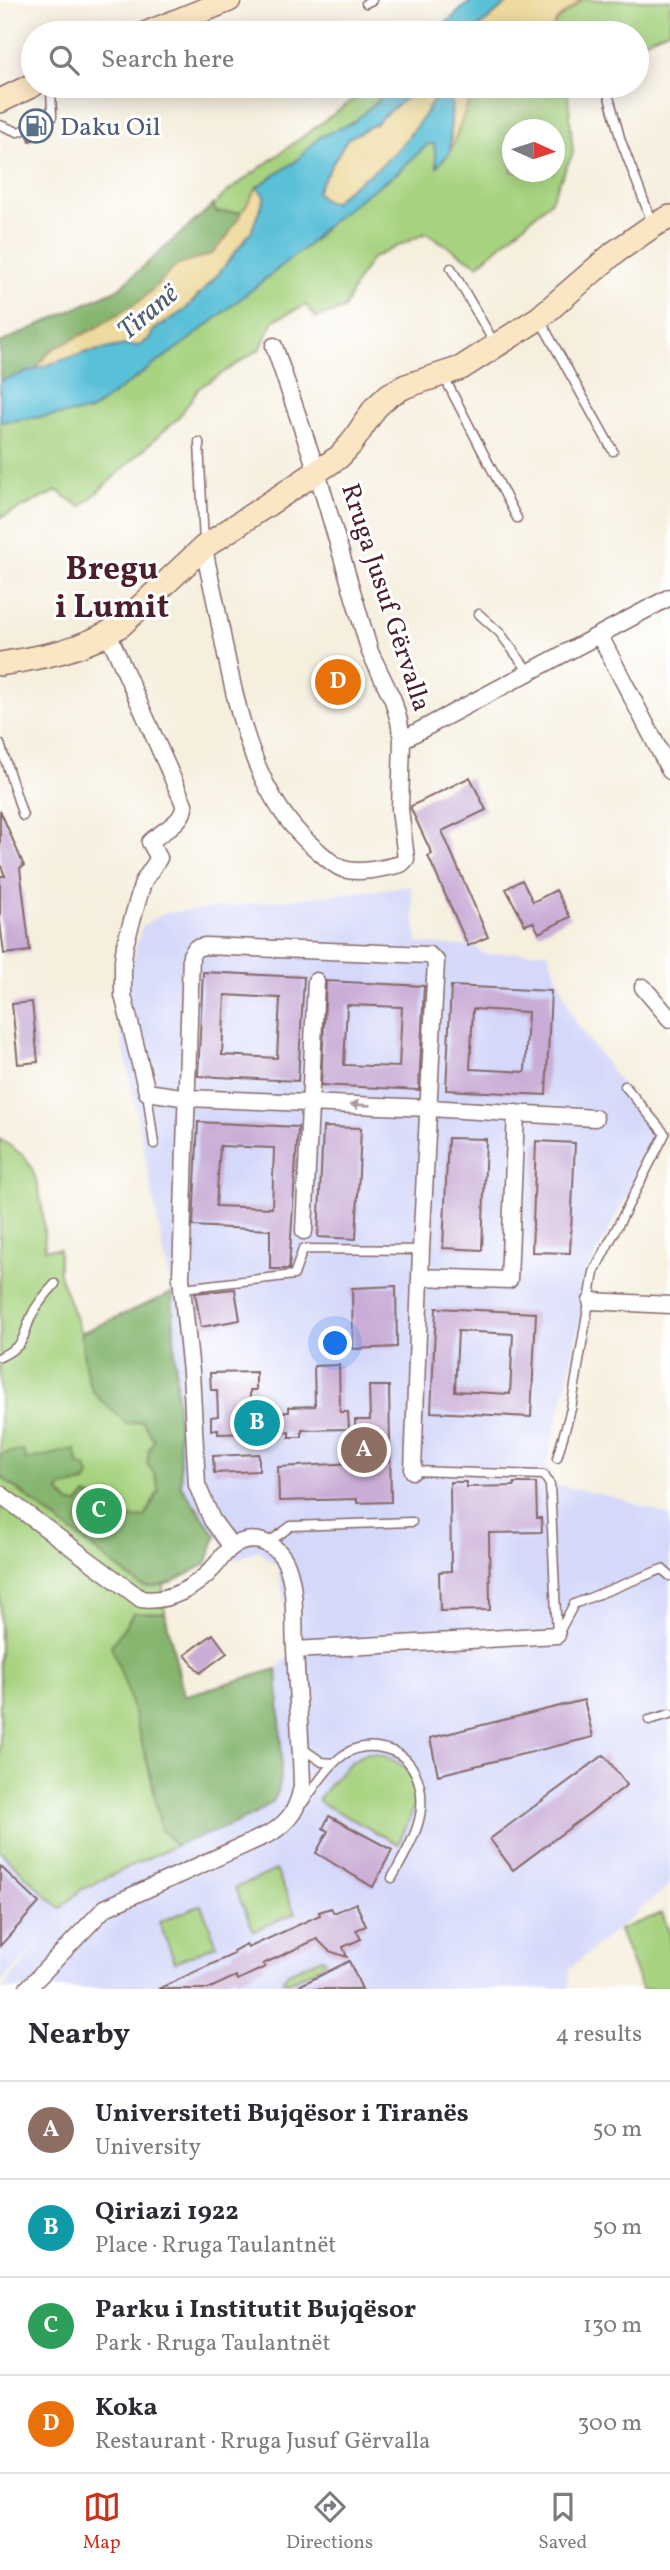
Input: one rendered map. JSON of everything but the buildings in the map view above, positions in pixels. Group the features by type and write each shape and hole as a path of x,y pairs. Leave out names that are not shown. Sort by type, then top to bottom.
{"street":[{"path":"177,21 229,0"},
{"path":"0,101 21,91"},
{"path":"0,664 62,653 108,634 204,547 339,457 375,408 389,395 406,386 461,368 539,318 614,253 662,221"},
{"name":"Rruga Jusuf Gërvalla","path":"204,547 239,713 250,746 277,803 301,836 334,864 344,869 363,870 401,864 405,859 400,809 402,740 393,700 370,652 317,472 274,346"},
{"path":"402,740 670,597"},
{"path":"108,634 185,811 181,818 150,842 159,858 143,882 125,945 123,995 148,1092 188,1098 595,1118"},
{"path":"600,636 664,745 670,771"},
{"path":"232,1547 212,1520 197,1485 191,1372 181,1279 191,955 197,948 205,946 429,955 436,961 413,1471"},
{"path":"304,1231 316,981"},
{"path":"643,987 670,1019"},
{"path":"420,1277 509,1280 516,1113"},
{"path":"591,1301 670,1305"},
{"path":"0,1494 141,1599 155,1601 170,1598 207,1575 232,1547 255,1540 268,1543 278,1551 290,1576 295,1650 302,1786 293,1815 271,1833 105,1908 27,1989"},
{"path":"295,1650 557,1635"}],"lane":[{"path":"0,125 18,132 46,122 52,117 51,98"},
{"path":"609,98 621,141 662,221"},
{"path":"451,268 496,345"},
{"path":"539,318 613,452"},
{"path":"443,375 517,518"},
{"path":"200,442 204,547"},
{"path":"479,614 500,633 530,673"},
{"path":"0,744 23,816"},
{"path":"557,1458 571,1409 594,1272 665,1134 625,1086"},
{"path":"148,1092 155,1144"},
{"path":"183,1288 294,1275 303,1249 421,1250"},
{"path":"0,1357 19,1346 25,1337 30,1318 55,1284"},
{"path":"413,1471 544,1475 550,1485 557,1635"},
{"path":"268,1543 291,1526 412,1522"},
{"path":"557,1635 574,1604 662,1569 670,1576"},
{"path":"649,1720 670,1714"},
{"path":"293,1815 334,1763 352,1751 373,1746 397,1753 413,1768 422,1795 417,1829 392,1878"},
{"path":"300,1747 322,1762 334,1763"}],"shaded area":[{"path":"411,886 417,943 476,947 484,954 547,951 575,1021 659,1136 587,1272 585,1297 546,1466 554,1484 621,1499 670,1516 670,1885 570,1968 569,1989 2,1989 46,1936 0,1984 0,1851 60,1909 82,1889 176,1845 255,1814 281,1748 277,1669 295,1649 277,1565 258,1550 235,1560 181,1486 172,1293 116,1009 132,965 142,926 165,913"}],"green space":[{"path":"582,0 670,0 670,29 649,39 649,21 557,20"},
{"path":"356,98 379,98 354,122 320,137 296,161 257,187 243,212 215,212 213,205"},
{"path":"475,98 568,98 573,153 565,170 565,119 502,119 502,182 559,182 550,202 478,265 426,233 372,258 344,309 316,318 306,305 274,320 260,349 199,388 178,418 81,507 57,491 0,518 0,422 90,411 195,335 315,239 342,212 396,174 428,144 434,144 437,166 450,152 468,104"},
{"path":"213,205 216,212 243,212 212,254 176,266 142,300 94,329 51,350 32,373 0,381 0,343 118,289"},
{"path":"0,1139 18,1151 32,1170 41,1203 45,1249 59,1249 59,1274 81,1333 172,1293 181,1486 216,1536 206,1564 163,1586 166,1622 184,1696 277,1669 280,1781 277,1795 268,1805 255,1814 176,1845 82,1889 60,1909 0,1851"},
{"path":"172,1293 181,1486 216,1536 206,1564 175,1581 150,1587 141,1586 0,1476 0,1454 23,1450 26,1460 75,1449 79,1465 86,1467 89,1476 85,1483 62,1487 59,1492 70,1504 78,1504 86,1495 101,1500 113,1499 128,1518 145,1517 159,1490 154,1473 147,1464 149,1449 154,1440 142,1421 126,1424 94,1393 86,1373 81,1333"},
{"path":"134,1613 165,1613 184,1696 277,1669 281,1770 277,1794 247,1818 176,1845 161,1830 152,1781 128,1692 111,1646"},
{"path":"366,1753 393,1760 411,1777 415,1802 398,1844 318,1801 345,1768"},
{"path":"276,1870 295,1913 254,1931 235,1888"},
{"path":"201,1905 217,1945 175,1962 159,1922"},
{"path":"662,1913 670,1935 670,1989 642,1989 619,1930"},
{"path":"322,1958 326,1960 321,1966 291,1981 283,1980 288,1973"}],"sand":[{"path":"511,0 582,0 556,21 486,21"},
{"path":"406,98 434,98 424,116 393,155 333,203 323,200 315,191 347,139 377,123"},
{"path":"452,98 475,98 468,104 450,152"},
{"path":"257,187 265,196 251,232 216,277 185,310 154,330 149,339 139,346 126,345 84,353 32,373 51,350 94,329 142,300 176,266 212,254 227,237"}],"water":[{"path":"472,0 511,0 486,21 448,21"},
{"path":"406,98 377,123 347,139 316,192 323,200 333,203 393,155 434,98 452,98 450,152 437,167 434,144 428,144 398,172 362,197 308,245 195,335 90,411 0,422 0,381 84,353 126,345 139,346 149,339 154,330 185,310 216,277 251,232 265,197 257,187 296,161 320,137 354,122 379,100"}],"place":[{"name":"Daku Oil","path":"36,126"},
{"name":"Koka","path":"338,682"},
{"name":"Qiriazi 1922","path":"257,1423"},
{"name":"Universiteti Bujqësor i Tiranës","path":"364,1450"},
{"name":"Parku i Institutit Bujqësor","path":"99,1511"}],"district":[{"name":"Bregu i Lumit","path":"112,586"}],"water label":[{"name":"Tiranë","path":"147,311"}]}
